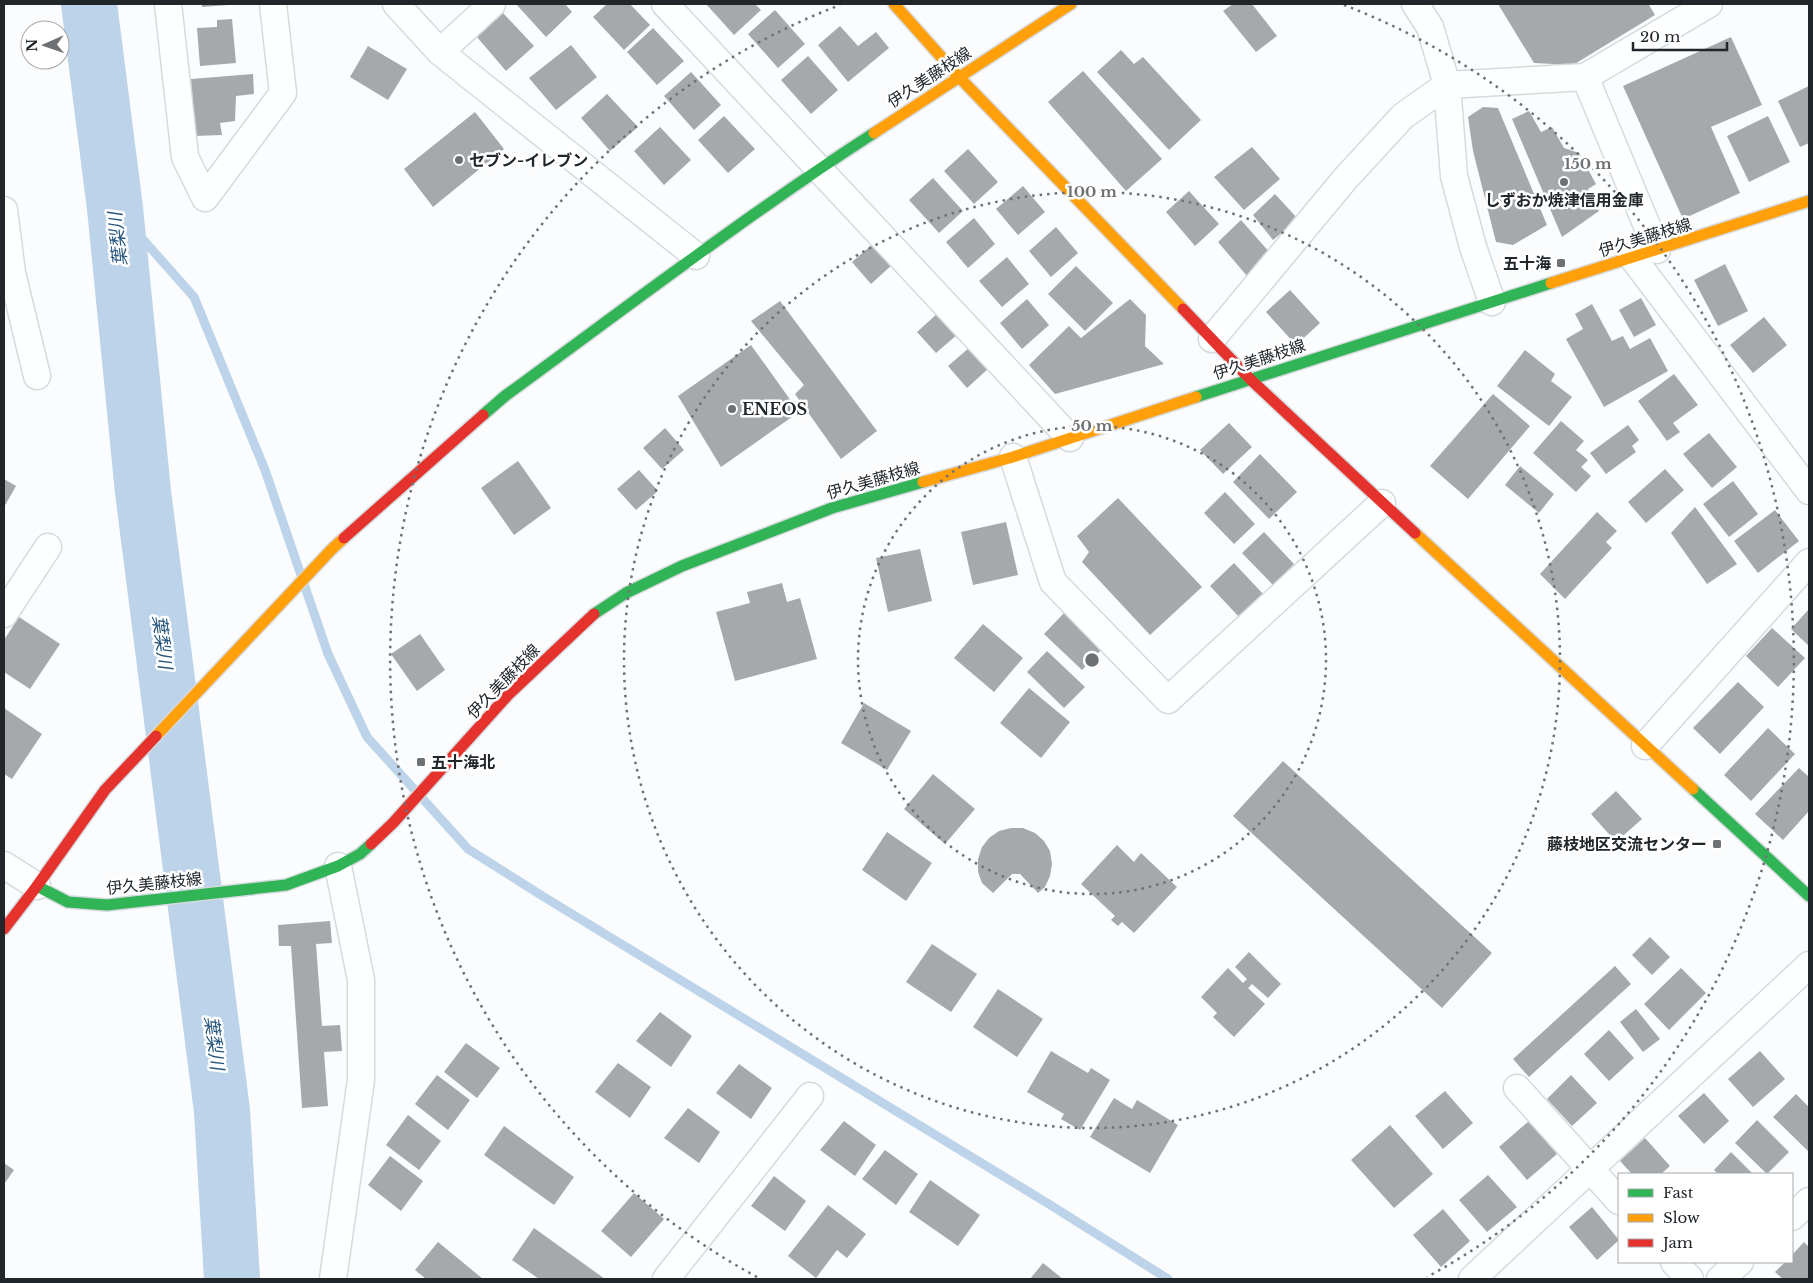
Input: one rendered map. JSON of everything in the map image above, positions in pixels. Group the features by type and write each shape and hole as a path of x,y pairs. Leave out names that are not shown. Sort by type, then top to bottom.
{"main road":[{"path":"894,4 959,77 1250,379 1809,896"},
{"name":"伊久美藤枝線","path":"6,921 37,886 105,790 332,549 505,396 818,169 1071,4"},
{"name":"伊久美藤枝線","path":"37,886 68,902 107,905 286,885 338,866 360,854 394,823 508,695 595,613 626,593 682,566 832,508 1013,457 1250,379 1809,201"}],"street":[{"path":"168,4 185,157 205,198 283,93 273,4"},
{"path":"396,4 440,52 696,256"},
{"path":"440,52 492,4"},
{"path":"665,4 1070,438"},
{"path":"1415,4 1430,27 1447,84 1454,176 1473,247 1492,302"},
{"path":"1212,339 1345,179 1396,123 1447,84 1585,77 1709,4"},
{"path":"1585,77 1657,250"},
{"path":"4,210 12,273 37,376"},
{"path":"1632,257 1809,491"},
{"path":"1013,457 1053,582 1168,700 1382,503"},
{"path":"4,614 48,547"},
{"path":"1645,746 1808,565"},
{"path":"4,864 37,886"},
{"path":"333,1279 361,1080 361,980 338,866"},
{"path":"1472,1279 1809,966"},
{"path":"1516,1088 1618,1200"},
{"path":"666,1279 810,1096"},
{"path":"1793,1216 1809,1201"},
{"path":"1675,1263 1690,1279"},
{"path":"1720,1279 1739,1263"}],"building":[{"path":"202,4 228,4 228,5 202,7"},
{"path":"516,4 565,4 572,12 546,37"},
{"path":"607,4 630,4 650,25 624,50 593,17"},
{"path":"706,4 755,4 761,10 734,35"},
{"path":"1233,4 1252,4 1277,36 1256,52 1223,11"},
{"path":"1498,4 1651,4 1649,5 1655,15 1573,65 1534,63"},
{"path":"775,10 805,44 778,68 748,34"},
{"path":"503,13 534,46 506,71 477,37"},
{"path":"232,19 236,63 200,66 197,28 217,27 217,20"},
{"path":"840,26 858,46 876,32 889,48 848,82 818,45"},
{"path":"653,28 684,61 657,85 627,52"},
{"path":"1731,37 1762,105 1711,127 1740,193 1683,219 1623,86"},
{"path":"571,45 597,77 556,110 529,78"},
{"path":"368,46 407,69 388,100 350,77"},
{"path":"1121,50 1134,64 1143,57 1201,120 1169,150 1097,72"},
{"path":"808,56 838,90 811,114 781,80"},
{"path":"1083,71 1162,159 1126,191 1048,102"},
{"path":"691,72 721,105 694,130 664,96"},
{"path":"253,74 254,94 236,96 235,121 220,123 222,135 195,136 191,79"},
{"path":"1809,86 1809,143 1800,147 1778,101"},
{"path":"607,94 638,127 610,151 581,118"},
{"path":"1483,107 1498,108 1547,225 1513,245 1496,242 1473,151 1468,117"},
{"path":"1529,111 1541,132 1552,127 1564,148 1579,153 1596,184 1588,189 1599,211 1562,237 1512,119"},
{"path":"475,112 504,149 433,207 404,169"},
{"path":"724,116 755,149 728,173 698,140"},
{"path":"1768,116 1790,162 1749,182 1727,136"},
{"path":"660,127 691,160 664,185 634,151"},
{"path":"1252,147 1280,179 1244,210 1214,177"},
{"path":"968,149 998,182 974,204 944,171"},
{"path":"933,178 963,211 939,233 909,200"},
{"path":"1023,186 1045,212 1018,235 996,209"},
{"path":"1189,191 1219,224 1195,246 1166,212"},
{"path":"1275,194 1298,219 1273,240 1253,215"},
{"path":"974,218 995,244 968,268 946,242"},
{"path":"1241,220 1271,254 1247,276 1218,242"},
{"path":"1056,227 1078,253 1051,277 1029,251"},
{"path":"874,243 893,264 871,284 852,262"},
{"path":"1007,257 1029,284 1002,307 979,281"},
{"path":"1725,264 1748,311 1718,326 1694,280"},
{"path":"1076,266 1113,303 1085,331 1048,294"},
{"path":"1290,290 1320,323 1296,345 1266,312"},
{"path":"1641,298 1656,325 1634,337 1619,310"},
{"path":"1027,299 1049,325 1022,349 1000,323"},
{"path":"1130,299 1146,315 1145,346 1164,364 1055,394 1029,365 1069,326 1081,338"},
{"path":"780,301 877,431 841,459 795,394 804,385 751,321"},
{"path":"1592,304 1612,341 1623,336 1630,349 1650,338 1668,371 1604,407 1566,339 1583,329 1575,314"},
{"path":"939,312 958,334 936,353 917,332"},
{"path":"1764,317 1787,345 1753,373 1730,345"},
{"path":"751,345 799,412 721,467 678,396"},
{"path":"970,347 989,368 967,388 948,366"},
{"path":"1525,350 1555,374 1551,381 1572,397 1549,426 1497,386"},
{"path":"1674,374 1698,405 1673,423 1680,432 1667,441 1638,401"},
{"path":"1493,394 1530,426 1468,499 1430,466"},
{"path":"1561,421 1584,441 1576,450 1588,460 1581,467 1591,476 1576,492 1533,453"},
{"path":"1229,423 1252,447 1223,474 1200,450"},
{"path":"1628,425 1639,440 1632,446 1636,452 1606,474 1590,453"},
{"path":"665,428 684,450 662,469 643,448"},
{"path":"1709,433 1737,467 1712,488 1683,454"},
{"path":"1260,454 1297,492 1269,519 1233,482"},
{"path":"518,461 551,508 514,535 481,488"},
{"path":"1520,466 1554,494 1539,513 1505,485"},
{"path":"1665,469 1684,490 1646,523 1628,502"},
{"path":"639,470 658,491 636,510 617,489"},
{"path":"4,479 16,486 4,507"},
{"path":"1733,481 1758,514 1729,537 1703,504"},
{"path":"1225,492 1255,524 1234,544 1204,513"},
{"path":"1118,498 1202,587 1150,635 1082,562 1089,552 1077,536"},
{"path":"1695,507 1737,564 1707,584 1671,533"},
{"path":"1775,510 1799,541 1758,573 1734,541"},
{"path":"1597,512 1617,531 1606,542 1612,548 1565,599 1540,574"},
{"path":"1006,522 1018,575 973,585 961,532"},
{"path":"1264,532 1294,564 1273,585 1242,553"},
{"path":"920,549 932,601 888,612 876,558"},
{"path":"1234,563 1264,595 1240,618 1210,586"},
{"path":"782,583 787,602 800,598 817,659 735,681 716,612 750,603 747,592"},
{"path":"1809,609 1809,646 1791,629"},
{"path":"1064,613 1102,649 1082,670 1044,634"},
{"path":"19,617 60,644 30,689 4,672 4,640"},
{"path":"983,624 1023,658 994,692 954,658"},
{"path":"1772,628 1805,658 1778,687 1746,656"},
{"path":"420,634 445,670 417,691 391,654"},
{"path":"1047,651 1085,687 1064,708 1027,672"},
{"path":"1738,682 1764,707 1720,754 1693,728"},
{"path":"1029,688 1070,722 1041,758 1000,723"},
{"path":"864,703 911,731 887,770 841,743"},
{"path":"4,708 42,734 12,779 4,774"},
{"path":"1768,728 1795,754 1751,801 1724,775"},
{"path":"1283,761 1492,953 1442,1008 1233,816"},
{"path":"1799,768 1809,777 1809,811 1783,840 1755,814"},
{"path":"933,774 975,809 945,844 904,809"},
{"path":"1616,791 1642,819 1616,842 1591,814"},
{"path":"1023,828 1035,833 1044,841 1050,851 1052,864 1050,876 1045,887 1038,893 1020,874 1012,874 993,893 982,883 978,872 978,859 982,847 989,838 999,831"},
{"path":"887,832 932,863 906,901 862,870"},
{"path":"1117,845 1134,862 1141,853 1177,887 1134,933 1122,922 1118,926 1111,920 1115,916 1081,884"},
{"path":"330,921 332,943 316,944 322,1026 340,1025 342,1051 324,1052 328,1106 302,1108 291,946 279,946 278,925"},
{"path":"1650,937 1670,957 1652,975 1632,955"},
{"path":"932,944 977,974 951,1012 906,982"},
{"path":"1249,952 1281,984 1268,998 1252,984 1248,988 1265,1004 1234,1037 1213,1017 1217,1013 1201,997 1228,968 1243,983 1247,979 1235,967"},
{"path":"1615,966 1631,984 1529,1077 1513,1059"},
{"path":"1681,968 1706,993 1669,1030 1644,1004"},
{"path":"998,989 1043,1019 1017,1057 973,1027"},
{"path":"1636,1009 1660,1039 1643,1052 1620,1022"},
{"path":"660,1012 692,1036 671,1067 636,1041"},
{"path":"1609,1030 1634,1058 1609,1081 1584,1054"},
{"path":"466,1043 500,1068 477,1098 444,1072"},
{"path":"1051,1051 1088,1073 1091,1068 1110,1080 1080,1130 1061,1119 1064,1114 1027,1092"},
{"path":"1760,1051 1785,1079 1753,1107 1728,1079"},
{"path":"618,1063 651,1087 630,1118 595,1092"},
{"path":"739,1064 772,1088 751,1119 716,1093"},
{"path":"437,1075 470,1100 448,1130 415,1104"},
{"path":"1571,1075 1597,1103 1572,1126 1547,1099"},
{"path":"1445,1091 1473,1123 1443,1149 1415,1116"},
{"path":"1704,1093 1729,1121 1704,1144 1678,1116"},
{"path":"1796,1094 1809,1107 1809,1152 1773,1117"},
{"path":"1114,1098 1132,1109 1137,1100 1178,1125 1150,1173 1090,1137"},
{"path":"688,1108 720,1132 699,1163 664,1138"},
{"path":"408,1115 441,1141 419,1170 386,1145"},
{"path":"1757,1120 1789,1152 1766,1173 1735,1143"},
{"path":"844,1121 876,1145 855,1176 820,1150"},
{"path":"1529,1121 1557,1154 1527,1180 1499,1147"},
{"path":"1390,1125 1433,1174 1394,1208 1351,1160"},
{"path":"504,1126 574,1177 554,1205 484,1155"},
{"path":"1645,1138 1670,1166 1662,1173 1631,1173 1620,1161"},
{"path":"885,1150 918,1174 896,1205 862,1179"},
{"path":"1731,1152 1752,1173 1717,1173 1714,1170"},
{"path":"390,1156 423,1181 401,1211 368,1185"},
{"path":"4,1163 14,1170 4,1184"},
{"path":"1488,1175 1517,1207 1487,1232 1459,1200"},
{"path":"774,1176 806,1201 785,1231 751,1206"},
{"path":"930,1180 980,1215 958,1246 909,1212"},
{"path":"634,1193 664,1219 631,1257 601,1231"},
{"path":"828,1205 866,1234 847,1258 837,1250 816,1278 788,1256"},
{"path":"1592,1207 1618,1241 1597,1260 1569,1227"},
{"path":"1443,1209 1470,1241 1441,1267 1413,1235"},
{"path":"534,1228 605,1279 539,1279 512,1260"},
{"path":"438,1242 483,1279 426,1279 415,1270"},
{"path":"1804,1242 1809,1247 1809,1279 1783,1279 1775,1272 1784,1263 1793,1263 1793,1254"},
{"path":"1043,1263 1063,1279 1030,1279"}],"waterway":[{"name":"葉梨川","path":"89,4 115,208 143,492 222,1111 232,1279"},
{"path":"115,208 194,297 265,470 328,654 367,737 468,849 1168,1279"}],"traffic: fast":[{"path":"483,415 505,396 688,262 780,196 874,133"},
{"path":"1196,397 1551,283"},
{"path":"594,614 626,593 682,566 832,508 923,482"},
{"path":"1693,789 1809,896"},
{"path":"37,886 68,902 107,905 286,885 338,866 360,854 371,844"}],"traffic: slow":[{"path":"894,4 959,77 1183,309"},
{"path":"874,133 1071,4"},
{"path":"1551,283 1809,201"},
{"path":"923,482 1013,457 1196,397"},
{"path":"1415,533 1693,789"},
{"path":"156,736 344,538"}],"traffic: jam":[{"path":"1183,309 1250,379 1415,533"},
{"path":"344,538 483,415"},
{"path":"371,844 393,823 508,695 594,614"},
{"path":"4,929 105,790 156,736"}],"place":[{"name":"セブン-イレブン","path":"459,160"},
{"name":"しずおか焼津信用金庫","path":"1564,182"},
{"name":"五十海","path":"1561,263"},
{"name":"ENEOS","path":"732,409"},
{"name":"五十海北","path":"421,762"},
{"name":"藤枝地区交流センター","path":"1717,844"}]}
